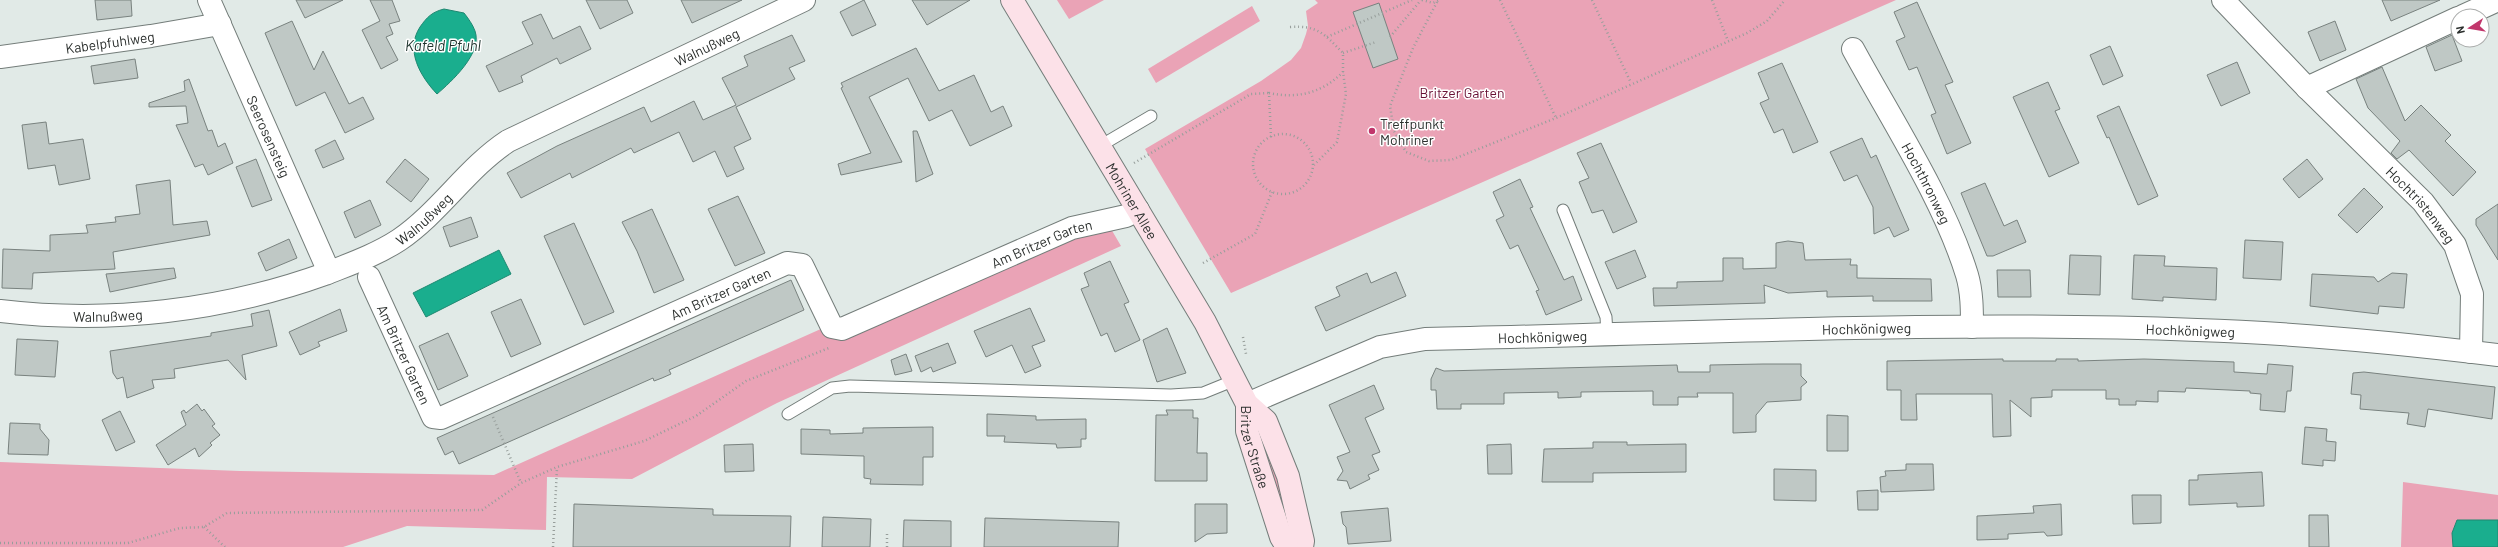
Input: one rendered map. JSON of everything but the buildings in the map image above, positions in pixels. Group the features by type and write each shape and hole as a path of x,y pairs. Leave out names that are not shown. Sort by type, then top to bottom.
{"main road":[{"name":"Mohriner Allee","path":"1012,0 1205,322 1247,404"},
{"name":"Britzer Straße","path":"1247,404 1247,431 1281,538 1287,547"},
{"name":"Britzer Straße","path":"1247,404 1266,421 1288,476 1303,541 1302,547"}],"street":[{"name":"Seerosensteig","path":"209,0 329,272"},
{"name":"Walnußweg","path":"0,311 75,315 153,313 242,298 286,287 329,272 366,269 397,241 416,228 464,177 490,153 508,141 804,0"},
{"name":"Hochtristenweg","path":"2223,0 2307,88 2423,202 2455,245 2472,294 2471,352"},
{"path":"2480,8 2498,0"},
{"path":"2307,88 2450,22"},
{"name":"Kabelpfuhlweg","path":"0,57 151,36 220,24"},
{"name":"Hochthronweg","path":"1853,49 1932,193 1948,227 1967,276 1972,327"},
{"name":"Am Britzer Garten","path":"366,269 433,417 441,418 486,400 787,263 802,265 832,327 842,328 1072,228 1126,216 1138,210"},
{"name":"Hochkönigweg","path":"1247,404 1380,347 1426,339 1972,327 2207,330 2498,355"}],"lane":[{"path":"1100,146 1151,116"},
{"path":"1563,210 1606,317 1607,335"},
{"path":"788,414 832,388 850,386 1171,395 1203,394 1235,380"}],"path":[{"path":"1327,37 1412,0"},
{"path":"1390,37 1422,0 1429,3 1440,0"},
{"path":"1500,0 1556,118"},
{"path":"1592,0 1631,83"},
{"path":"1712,0 1728,41"},
{"path":"1437,2 1413,48 1390,106 1394,130 1406,152 1429,161 1451,160 1556,118 1631,83 1728,41 1767,21 1785,0"},
{"path":"1290,27 1308,26 1327,37 1343,53 1343,72 1346,94 1337,142 1313,165"},
{"path":"1343,53 1376,42"},
{"path":"1132,165 1251,94 1269,93 1285,96 1310,93 1330,85 1343,72"},
{"path":"1269,93 1271,137"},
{"path":"1291,135 1307,146 1313,165 1312,175 1300,189 1282,194 1272,192 1264,187 1254,170 1257,150 1271,137 1291,135"},
{"path":"1203,263 1255,234 1272,192"},
{"path":"0,543 128,543 180,528 204,527 227,513 482,510 521,483 557,467 644,440 696,416 746,381 830,347"},
{"path":"486,400 521,483"},
{"path":"553,547 557,467"},
{"path":"204,527 219,539 225,547"},
{"path":"886,547 887,532"}],"green space":[{"path":"1057,0 1104,0 1069,19"},
{"name":"Britzer Garten","path":"1315,0 1896,0 1231,293 1145,149 1261,81 1291,60 1301,48 1308,26 1306,11 1318,3"},
{"path":"1252,6 1260,21 1156,83 1148,69"},
{"path":"1107,222 1121,246 777,403 632,479 547,477 546,530 407,526 343,547 0,547 0,462 240,471 494,475 823,328"},
{"path":"1270,449 1292,522 1294,547 1262,451"},
{"path":"2403,482 2498,495 2498,547 2401,547"}],"water":[{"name":"Kafeld Pfuhl","path":"444,9 464,13 475,31 476,40 470,57 464,66 457,75 437,94 420,71 414,54 414,45 416,36 425,20 433,13"},
{"path":"499,250 511,274 426,317 413,293"},
{"path":"2457,520 2498,520 2498,547 2453,547 2452,533"}],"place":[{"name":"Treffpunkt Mohriner","path":"1372,131"}]}
